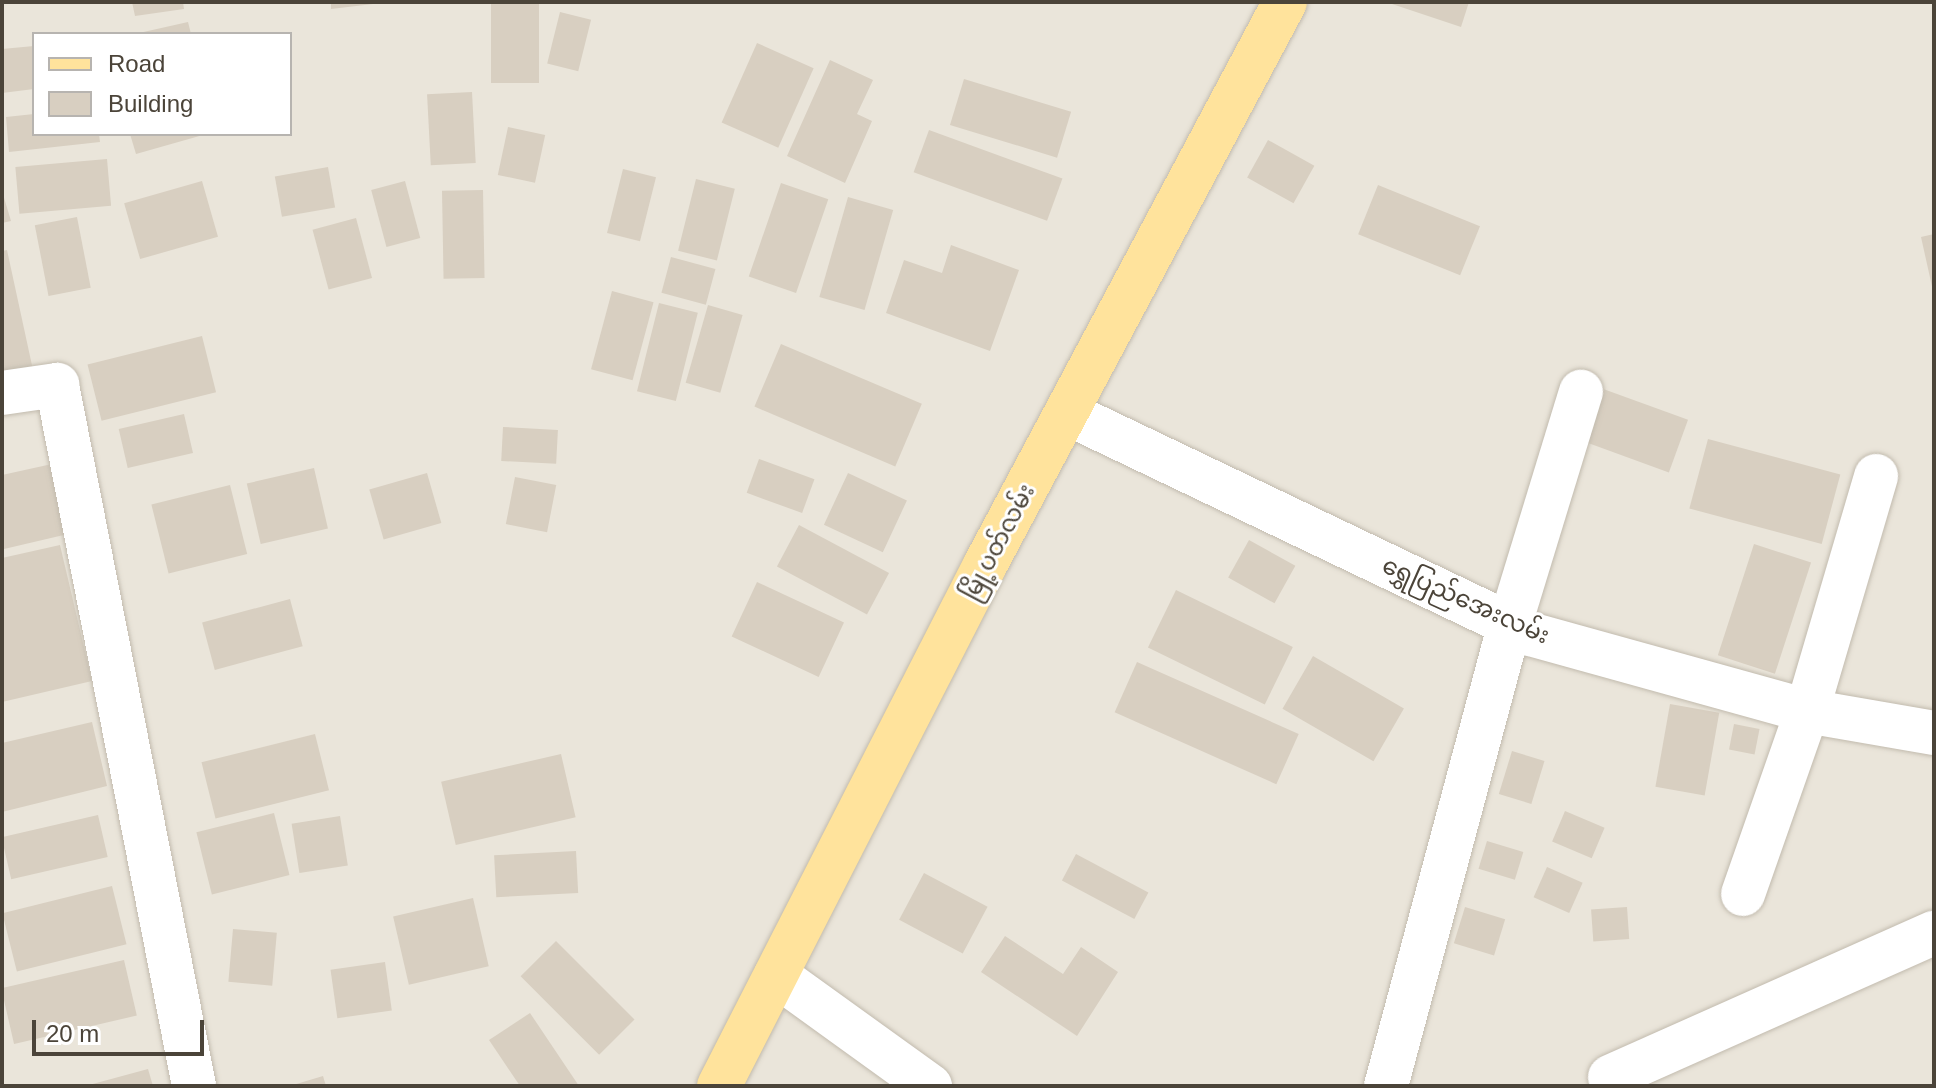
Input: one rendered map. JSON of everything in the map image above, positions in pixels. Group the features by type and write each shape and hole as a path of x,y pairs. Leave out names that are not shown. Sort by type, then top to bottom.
{"main road":[{"name":"မြို့ပတ်လမ်း","path":"719,1086 1067,413 1285,2"}],"street":[{"path":"2,393 57,385 194,1086"},
{"path":"1386,1086 1510,624 1581,392"},
{"name":"ရွှေပြည်အေးလမ်း","path":"1067,413 1530,634 1807,711 1934,733"},
{"path":"1743,894 1807,711 1876,476"},
{"path":"1610,1077 1934,933"},
{"path":"776,975 930,1086"}],"shaded area":[{"path":"2,2 1934,2 1934,1086 2,1086"}],"building":[{"path":"132,2 183,2 184,9 135,16"},
{"path":"331,2 373,2 373,4 331,9"},
{"path":"491,2 539,2 539,83 491,83"},
{"path":"1386,2 1469,2 1461,27"},
{"path":"560,12 591,20 578,71 547,63"},
{"path":"188,22 190,32 143,32"},
{"path":"757,43 814,68 778,148 722,122"},
{"path":"32,46 32,89 2,93 2,49"},
{"path":"830,60 873,80 857,114 872,121 845,183 787,156"},
{"path":"964,79 1071,112 1057,158 950,125"},
{"path":"472,92 476,163 431,165 427,94"},
{"path":"32,114 32,136 99,136 100,142 9,152 6,117"},
{"path":"508,127 545,135 535,183 498,175"},
{"path":"929,130 1062,179 1047,221 914,172"},
{"path":"131,136 199,136 136,154"},
{"path":"1268,140 1314,166 1294,203 1247,178"},
{"path":"107,159 111,206 19,214 15,167"},
{"path":"328,167 335,207 282,217 275,176"},
{"path":"623,169 656,177 640,241 607,233"},
{"path":"696,179 735,189 717,260 678,251"},
{"path":"202,181 218,237 140,259 124,203"},
{"path":"405,181 420,238 386,247 371,190"},
{"path":"781,183 828,199 796,293 749,277"},
{"path":"1378,185 1480,226 1460,275 1358,234"},
{"path":"483,190 485,278 444,279 442,191"},
{"path":"2,191 11,221 2,223"},
{"path":"848,197 893,210 865,310 819,297"},
{"path":"77,217 91,288 49,296 35,225"},
{"path":"356,218 372,278 329,290 313,230"},
{"path":"1934,234 1934,291 1933,291 1921,237"},
{"path":"951,245 1019,270 990,351 886,313 904,260 942,273"},
{"path":"7,250 33,370 2,376 2,251"},
{"path":"671,257 715,269 706,305 661,293"},
{"path":"612,291 654,302 633,380 591,369"},
{"path":"659,303 698,313 676,401 637,391"},
{"path":"708,305 743,315 720,393 686,383"},
{"path":"202,336 216,392 102,421 88,365"},
{"path":"781,344 922,404 895,466 754,407"},
{"path":"1595,386 1688,420 1669,472 1576,439"},
{"path":"184,414 193,453 128,468 119,429"},
{"path":"503,427 558,430 556,464 501,461"},
{"path":"1708,439 1840,474 1822,544 1689,509"},
{"path":"759,459 814,479 802,513 747,493"},
{"path":"52,464 68,534 4,549 2,475"},
{"path":"314,468 328,528 261,544 247,484"},
{"path":"427,473 441,523 384,540 369,490"},
{"path":"848,473 907,500 883,552 824,525"},
{"path":"515,477 556,485 547,532 506,524"},
{"path":"230,485 247,554 169,573 151,505"},
{"path":"799,525 889,573 867,614 777,566"},
{"path":"1249,540 1295,566 1275,603 1228,578"},
{"path":"1754,544 1811,563 1775,674 1718,655"},
{"path":"60,545 92,681 2,702 2,558"},
{"path":"757,582 844,623 819,677 732,636"},
{"path":"1176,590 1293,647 1265,705 1148,648"},
{"path":"290,599 303,646 215,670 202,623"},
{"path":"1313,656 1404,708 1373,761 1282,709"},
{"path":"1137,662 1299,734 1276,784 1115,712"},
{"path":"1670,704 1719,713 1705,795 1655,787"},
{"path":"92,722 107,786 2,812 2,743"},
{"path":"1734,724 1760,729 1755,754 1729,750"},
{"path":"315,734 329,790 216,819 201,762"},
{"path":"1512,751 1545,761 1531,804 1499,794"},
{"path":"561,754 576,817 456,845 441,782"},
{"path":"1565,811 1605,828 1592,858 1552,841"},
{"path":"274,813 289,875 212,894 196,832"},
{"path":"98,815 108,857 11,879 2,837"},
{"path":"340,816 348,865 299,873 292,824"},
{"path":"1487,841 1523,852 1515,880 1479,869"},
{"path":"576,851 578,893 496,897 494,855"},
{"path":"1076,854 1148,892 1134,919 1062,880"},
{"path":"1547,867 1583,883 1569,913 1534,897"},
{"path":"924,873 988,907 963,954 899,920"},
{"path":"112,886 127,944 17,972 2,913"},
{"path":"473,898 489,966 409,985 393,916"},
{"path":"1465,907 1505,919 1494,956 1454,943"},
{"path":"1627,907 1629,939 1593,941 1591,910"},
{"path":"233,929 277,933 272,986 228,982"},
{"path":"1005,936 1063,974 1081,947 1118,972 1077,1036 981,972"},
{"path":"556,941 634,1019 599,1055 521,976"},
{"path":"124,960 137,1016 14,1044 2,988"},
{"path":"385,962 392,1011 337,1018 331,970"},
{"path":"530,1013 579,1086 520,1086 489,1040"},
{"path":"148,1069 153,1086 89,1086 89,1085"},
{"path":"323,1076 326,1086 293,1086 293,1085"}]}
